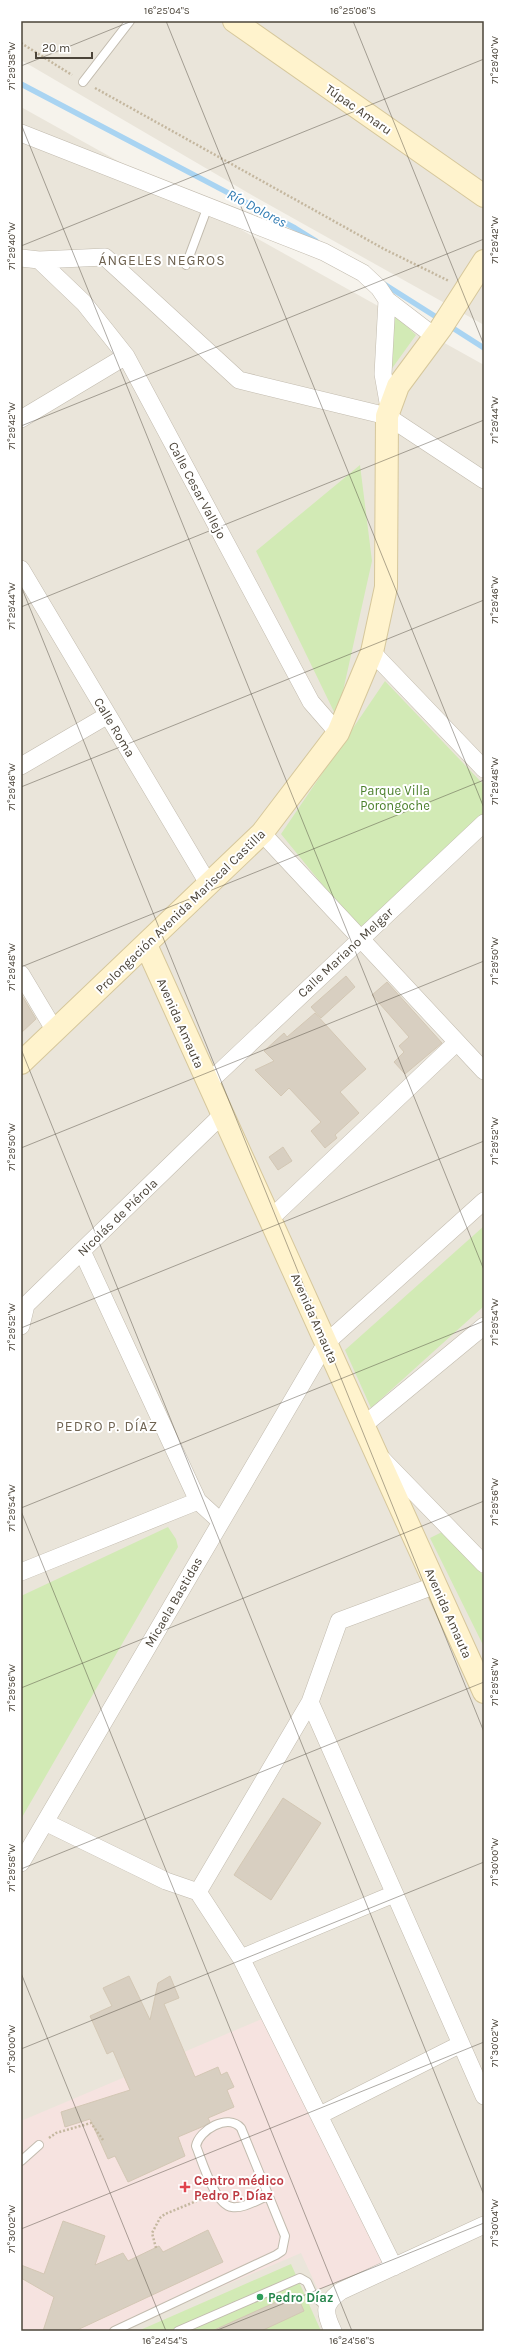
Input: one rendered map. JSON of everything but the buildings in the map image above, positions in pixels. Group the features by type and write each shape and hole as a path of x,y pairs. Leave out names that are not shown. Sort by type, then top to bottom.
{"main road":[{"name":"Túpac Amaru","path":"234,21 484,196"},
{"name":"Prolongación Avenida Mariscal Castilla","path":"21,1063 262,833 338,733 372,652 386,587 388,412 398,386 438,332 484,261"},
{"name":"Avenida Amauta","path":"146,944 484,1692"}],"street":[{"path":"21,133 324,252 363,273 379,288 387,300 438,332"},
{"path":"21,258 39,260 106,257 239,380 388,412 484,480"},
{"name":"Calle Cesar Vallejo","path":"39,260 84,303 126,356 311,702 338,733"},
{"path":"387,300 383,374 388,412"},
{"path":"21,419 126,356"},
{"name":"Calle Roma","path":"21,569 209,885"},
{"path":"372,652 484,769"},
{"path":"21,766 108,715"},
{"name":"Calle Mariano Melgar","path":"208,1083 360,938 484,823"},
{"path":"262,833 484,1071"},
{"path":"21,974 55,1031"},
{"path":"270,1219 457,1042"},
{"name":"Nicolás de Piérola","path":"21,1326 26,1305 223,1114"},
{"name":"Micaela Bastidas","path":"21,1863 220,1521 326,1343 484,1201"},
{"path":"82,1251 198,1501 220,1521"},
{"path":"364,1426 484,1326"},
{"path":"376,1453 484,1564"},
{"path":"21,1572 198,1501"},
{"path":"198,1892 310,1702 339,1621 436,1585"},
{"path":"310,1702 484,2096"},
{"path":"45,1822 166,1881 198,1892 241,1958 394,2267"},
{"path":"241,1958 394,1894"},
{"path":"320,2115 461,2044"},
{"path":"333,2331 326,2315 326,2307 332,2298 341,2291 484,2226"}],"lane":[{"path":"83,82 130,21"},
{"path":"186,265 208,206"},
{"path":"114,2331 269,2259 282,2250 285,2236 241,2128 237,2123 230,2122 222,2123 202,2132 197,2140 196,2146 216,2193 226,2205 232,2207 240,2206 268,2196"},
{"path":"21,2161 39,2145"},
{"path":"178,2331 300,2278 307,2282 313,2295 326,2307"}],"path":[{"path":"21,43 83,82 463,292"},
{"path":"39,2145 56,2133 91,2123 103,2140"},
{"path":"156,2248 152,2233 160,2218 216,2193"}],"shaded area":[{"path":"21,21 484,21 484,325 257,198 21,60"},
{"path":"21,107 484,365 484,2331 21,2331"},
{"name":"Centro médico Pedro P. Díaz","path":"276,2013 382,2263 318,2290 301,2253 117,2331 21,2331 21,2121"}],"green space":[{"path":"396,316 416,335 388,374 390,318"},
{"path":"360,465 372,561 337,718 256,551"},
{"name":"Parque Villa Porongoche","path":"385,681 484,785 484,813 361,932 281,834"},
{"path":"484,1226 484,1306 371,1408 345,1350"},
{"path":"168,1527 176,1539 178,1547 21,1819 21,1596"},
{"path":"444,1531 484,1576 484,1647 430,1538"},
{"name":"Pedro Díaz","path":"291,2264 321,2331 138,2331"}],"waterway":[{"name":"Río Dolores","path":"21,84 295,228 316,241"},
{"name":"Río Dolores","path":"384,284 441,320"},
{"name":"Río Dolores","path":"448,325 484,348"}],"place":[{"name":"Centro médico Pedro P. Díaz","path":"185,2187"},
{"name":"Pedro Díaz","path":"260,2297"}],"district":[{"name":"ÁNGELES NEGROS","path":"162,260"},
{"name":"PEDRO P. DÍAZ","path":"107,1426"}]}
